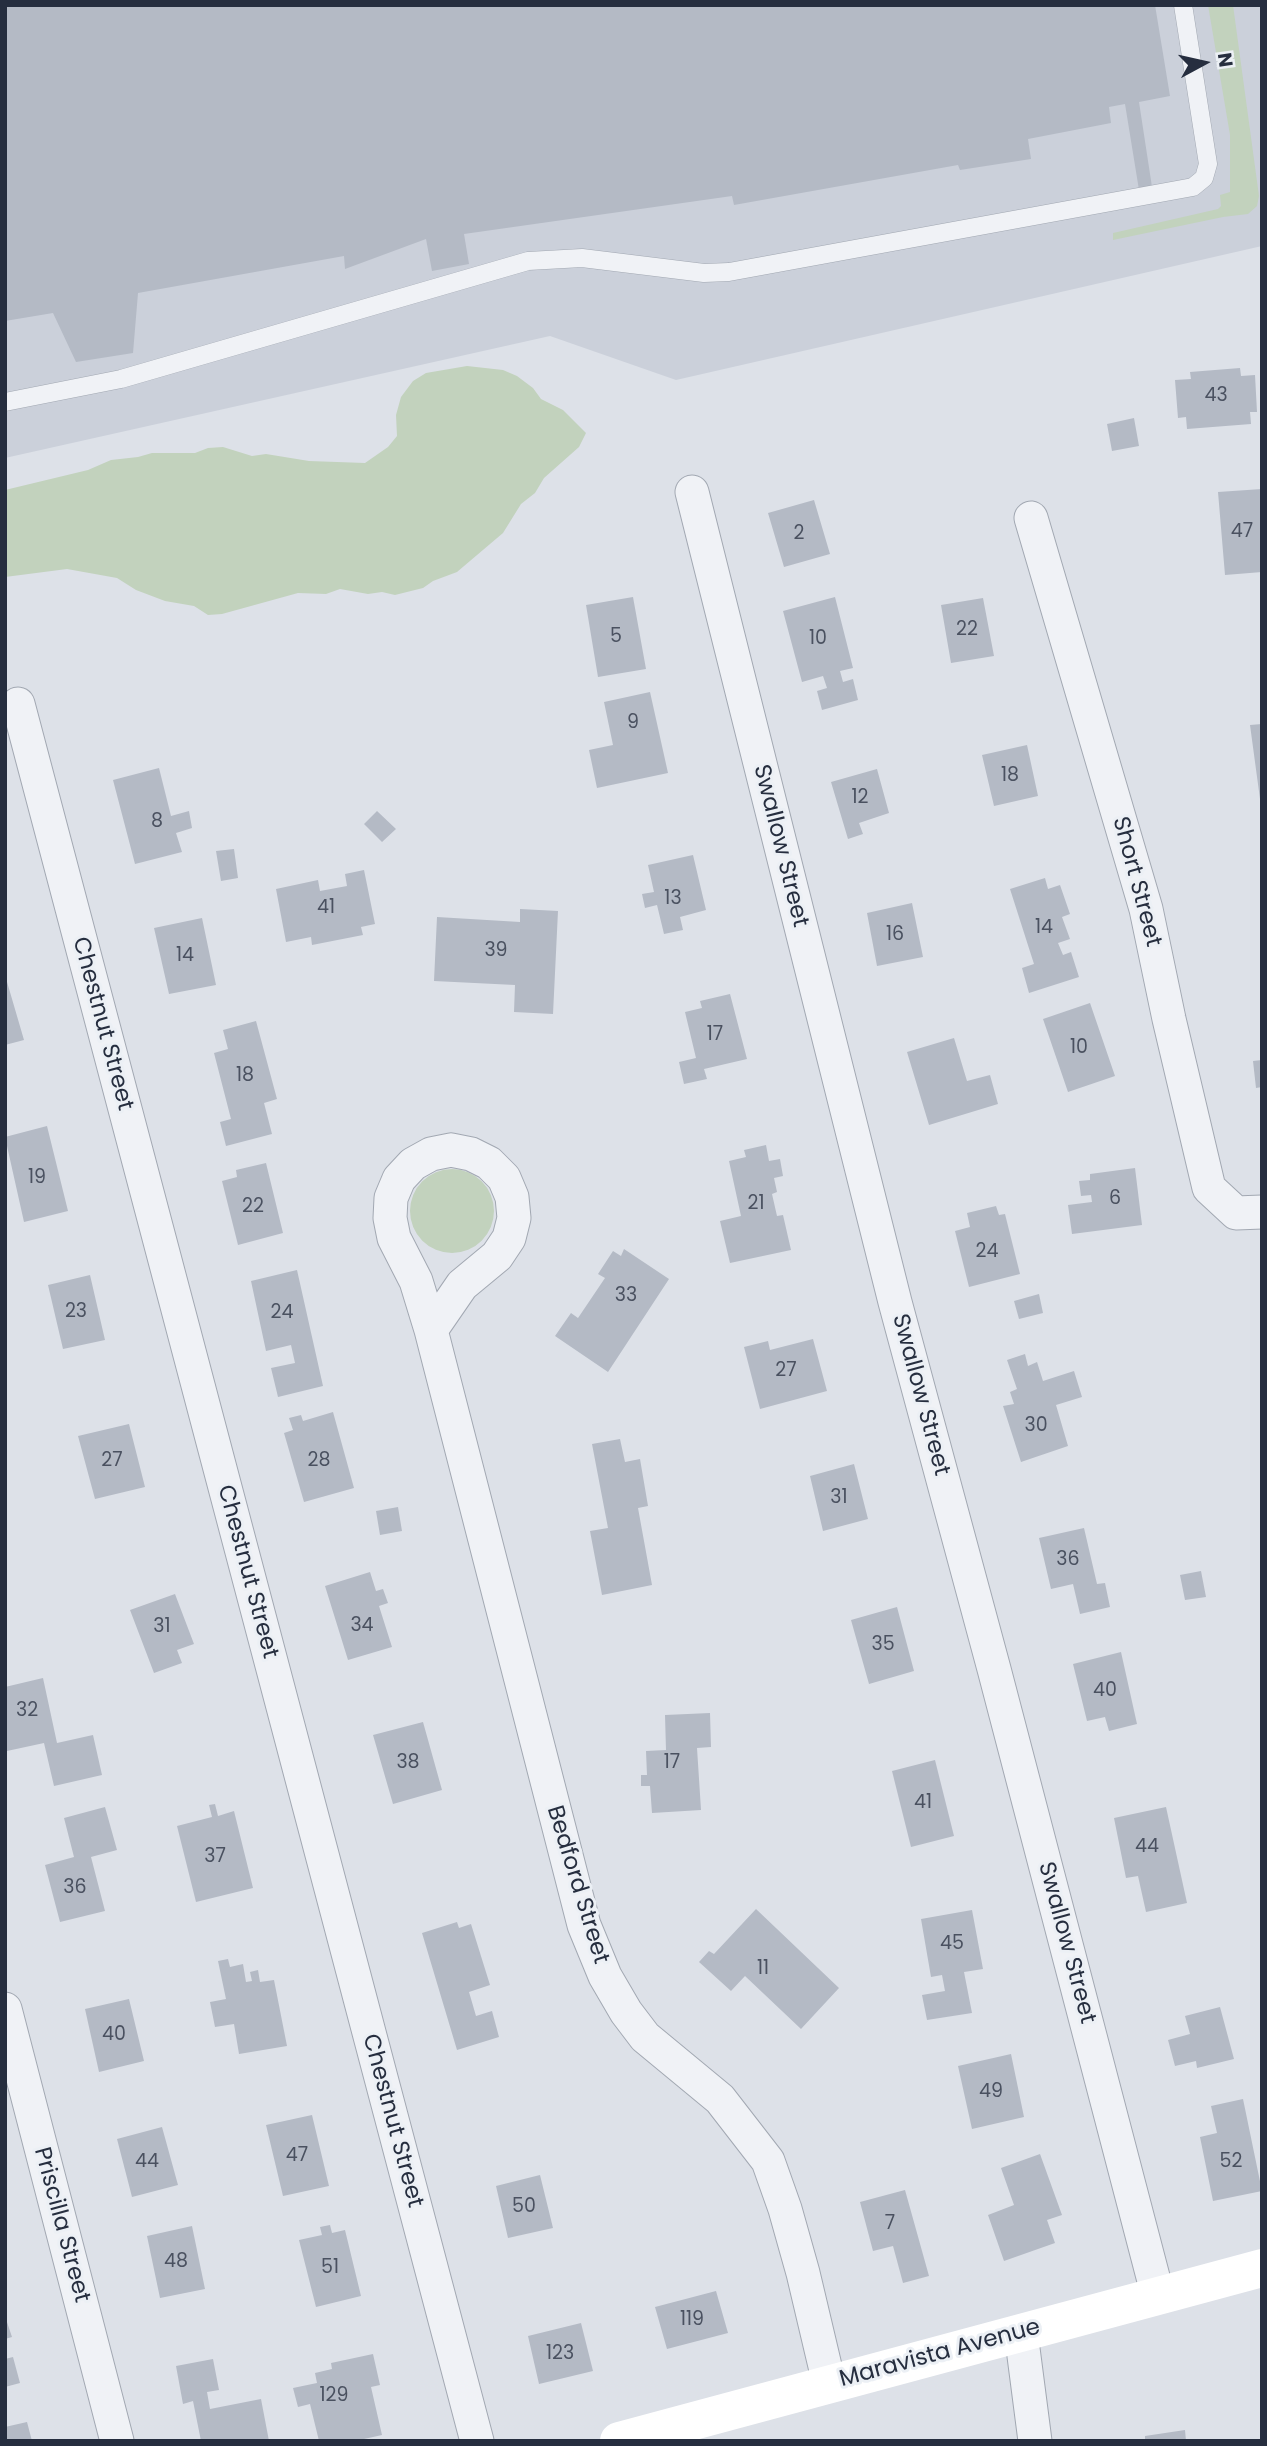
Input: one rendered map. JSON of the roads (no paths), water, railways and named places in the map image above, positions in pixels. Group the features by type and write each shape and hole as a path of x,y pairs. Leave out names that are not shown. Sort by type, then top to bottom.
{"main road":[{"name":"Maravista Avenue","path":"619,2441 1262,2268"}],"street":[{"name":"Swallow Street","path":"692,492 895,1302 1158,2296"},
{"name":"Short Street","path":"1031,518 1146,909 1209,1188 1236,1213 1262,1212"},
{"name":"Chestnut Street","path":"18,704 477,2441"},
{"name":"Bedford Street","path":"431,1330 462,1285 497,1256 509,1238 514,1218 512,1197 504,1178 489,1163 471,1154 450,1150 430,1154 413,1164 399,1179 391,1198 390,1218 394,1238 416,1281 431,1330 584,1924 605,1976 626,2012 645,2037 720,2099 768,2161 803,2273 829,2383"},
{"name":"Priscilla Street","path":"5,2009 117,2441"},
{"path":"1021,2333 1034,2441"}],"lane":[{"path":"5,402 121,379 528,261 582,258 704,273 729,272 1192,187 1204,178 1208,163 1183,5"}]}
